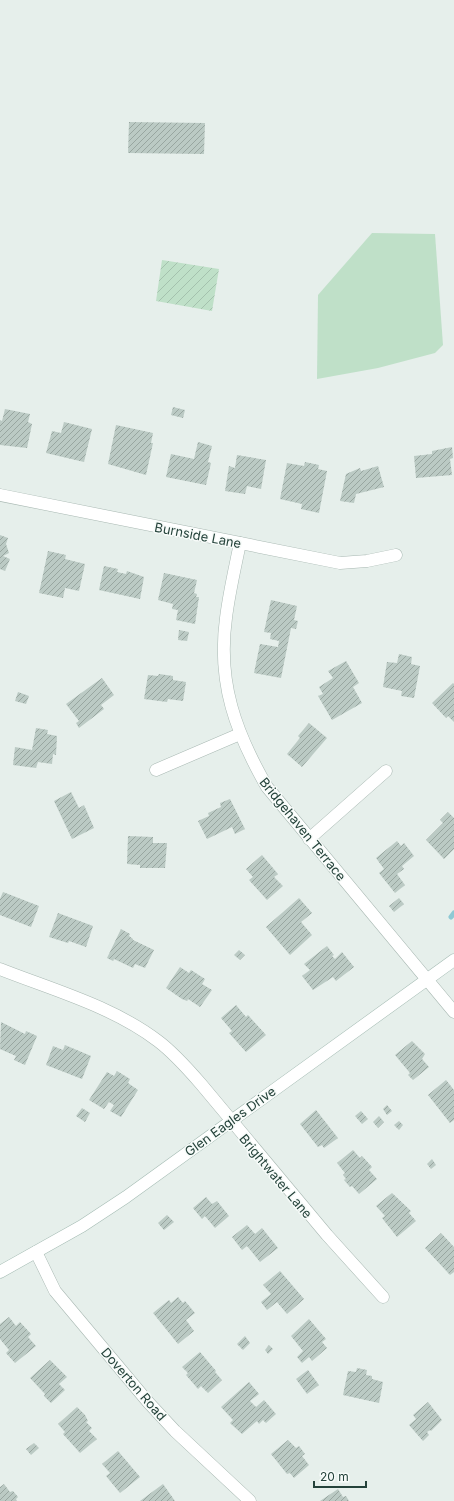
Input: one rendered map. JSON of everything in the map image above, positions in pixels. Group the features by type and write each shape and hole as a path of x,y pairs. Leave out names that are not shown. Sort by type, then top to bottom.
{"street":[{"name":"Burnside Lane","path":"0,495 340,563 367,561 396,555"},
{"name":"Bridgehaven Terrace","path":"240,543 226,619 224,665 232,711 248,754 267,787 454,1012"},
{"path":"156,770 240,734"},
{"path":"309,838 386,771"},
{"name":"Glen Eagles Drive","path":"0,1272 82,1226 126,1197 454,960"},
{"name":"Brightwater Lane","path":"0,969 105,1010 136,1026 159,1042 180,1061 327,1235 383,1297"},
{"name":"Doverton Road","path":"36,1252 54,1291 174,1431 250,1501"}],"green space":[{"path":"372,233 435,234 443,345 435,353 378,368 317,379 318,295"},
{"path":"162,260 219,269 212,311 156,301"}],"building":[{"path":"129,122 205,123 204,154 128,153"},
{"path":"173,407 185,410 183,418 171,415"},
{"path":"5,409 30,414 28,422 32,424 27,448 0,445 0,420 2,421"},
{"path":"64,422 92,429 84,462 46,453 52,431 61,433"},
{"path":"116,425 153,433 151,443 153,443 146,475 108,464"},
{"path":"198,442 212,446 208,462 211,463 206,485 166,477 171,454 194,459"},
{"path":"452,447 453,458 450,459 452,475 416,478 414,456 432,454 432,451"},
{"path":"237,455 266,460 261,489 247,486 245,494 225,491 229,466 235,468"},
{"path":"305,462 319,465 318,469 327,471 319,513 301,509 302,504 280,499 287,463 304,466"},
{"path":"378,466 384,487 356,494 354,503 340,501 346,474 360,468 361,471"},
{"path":"0,535 8,538 6,544 9,553 3,556 10,559 5,571 0,569"},
{"path":"48,551 66,555 65,559 85,564 79,591 65,588 63,598 39,593"},
{"path":"104,566 118,569 117,572 126,574 127,571 144,577 140,599 99,590"},
{"path":"164,573 197,580 194,593 197,594 196,597 199,597 195,624 176,620 178,610 172,609 173,604 158,600"},
{"path":"271,600 297,606 294,620 298,621 296,629 291,628 281,678 254,673 260,644 278,647 279,641 270,639 271,633 264,632"},
{"path":"179,630 189,632 187,641 178,640"},
{"path":"399,654 412,657 411,664 420,666 414,698 401,696 402,691 383,687 387,662 397,663"},
{"path":"346,661 359,683 353,687 362,703 332,720 318,696 323,694 319,687 333,678 328,671"},
{"path":"159,674 173,676 173,680 186,682 183,701 168,699 167,702 144,699 148,675 158,676"},
{"path":"102,678 114,695 101,705 104,709 79,728 76,723 79,721 66,704"},
{"path":"453,683 454,722 448,716 446,718 432,703"},
{"path":"18,692 29,696 26,704 15,701"},
{"path":"309,723 327,738 302,767 287,754 300,738 298,736"},
{"path":"36,728 48,730 47,734 57,736 56,755 53,754 52,764 38,762 36,768 13,765 15,747 32,750"},
{"path":"71,792 79,808 84,805 94,828 72,839 54,801"},
{"path":"230,799 245,829 235,834 232,827 207,839 198,821 209,816 208,813 221,807 220,803"},
{"path":"448,812 454,818 454,849 444,859 426,840 443,823 440,820"},
{"path":"128,836 153,837 153,843 167,843 165,868 140,868 140,865 127,864"},
{"path":"397,841 401,846 404,843 414,856 402,866 404,869 397,874 405,885 395,893 379,873 384,869 376,858"},
{"path":"262,855 278,874 274,877 283,886 267,900 249,880 253,877 246,869"},
{"path":"3,892 39,906 31,927 0,915 0,899"},
{"path":"299,898 312,913 301,922 312,935 290,955 266,927"},
{"path":"399,898 404,904 394,912 389,906"},
{"path":"58,913 93,926 86,947 69,941 68,943 49,937"},
{"path":"121,929 130,934 129,936 133,940 154,950 145,968 135,964 133,968 114,959 113,961 107,958"},
{"path":"327,946 334,955 332,956 335,959 342,952 354,967 336,981 333,977 313,990 302,976 310,970 304,964"},
{"path":"239,950 245,955 240,960 234,955"},
{"path":"180,967 189,973 191,970 205,979 202,984 212,990 200,1007 188,999 187,1001 182,999 166,988"},
{"path":"236,1005 246,1017 248,1015 266,1035 246,1052 229,1033 232,1031 221,1018"},
{"path":"1,1022 25,1034 26,1031 37,1036 25,1065 14,1060 16,1056 0,1049"},
{"path":"412,1041 425,1054 422,1059 429,1067 413,1080 408,1075 410,1073 395,1055"},
{"path":"65,1045 91,1056 82,1079 46,1065 53,1046 63,1050"},
{"path":"117,1071 130,1079 128,1083 138,1090 121,1117 110,1111 114,1105 109,1102 104,1109 89,1100 107,1072 114,1076"},
{"path":"446,1080 454,1090 454,1120 450,1123 428,1095"},
{"path":"387,1105 392,1111 387,1115 383,1109"},
{"path":"82,1108 90,1113 85,1122 76,1116"},
{"path":"316,1110 338,1138 324,1148 322,1145 318,1147 300,1124"},
{"path":"361,1111 368,1119 362,1124 355,1116"},
{"path":"379,1116 384,1122 378,1128 373,1122"},
{"path":"399,1121 403,1125 399,1130 394,1125"},
{"path":"353,1150 360,1158 362,1156 372,1167 369,1170 377,1179 359,1194 344,1180 346,1179 343,1175 345,1173 337,1163"},
{"path":"432,1159 436,1165 431,1169 427,1164"},
{"path":"392,1193 411,1211 409,1213 416,1221 397,1237 382,1218 385,1216 376,1206"},
{"path":"206,1197 212,1204 217,1201 229,1216 215,1228 205,1216 202,1219 193,1208"},
{"path":"167,1215 174,1222 164,1230 158,1223"},
{"path":"247,1225 255,1234 262,1228 278,1248 260,1262 247,1246 242,1250 232,1237"},
{"path":"441,1233 454,1247 454,1272 450,1275 425,1248"},
{"path":"280,1271 304,1299 287,1314 277,1302 267,1310 261,1302 271,1294 263,1285"},
{"path":"178,1297 183,1303 185,1301 195,1313 186,1320 194,1331 178,1344 153,1313 169,1300 171,1303"},
{"path":"9,1317 16,1326 20,1322 31,1334 28,1337 36,1346 15,1363 6,1353 9,1350 0,1339 0,1324"},
{"path":"309,1319 326,1339 322,1342 327,1348 312,1361 309,1357 302,1363 297,1357 303,1351 291,1336"},
{"path":"245,1336 250,1343 243,1350 237,1344"},
{"path":"269,1345 273,1349 268,1354 265,1350"},
{"path":"200,1352 222,1380 208,1393 201,1386 198,1389 186,1375 188,1373 182,1367"},
{"path":"50,1360 67,1377 59,1384 65,1390 51,1403 30,1378"},
{"path":"357,1368 367,1370 366,1375 372,1376 372,1379 383,1382 379,1403 343,1395 348,1371 356,1372"},
{"path":"308,1370 319,1385 307,1394 296,1379"},
{"path":"249,1382 259,1394 250,1401 256,1407 264,1400 276,1414 266,1423 263,1420 259,1424 257,1421 242,1434 230,1423 233,1420 221,1407"},
{"path":"428,1402 442,1420 431,1431 430,1430 427,1432 429,1435 423,1441 409,1425 416,1419 413,1415"},
{"path":"77,1407 85,1415 88,1421 86,1422 92,1428 89,1431 97,1439 80,1453 63,1434 65,1432 58,1424"},
{"path":"288,1440 296,1448 299,1446 305,1454 302,1456 309,1465 294,1478 290,1473 287,1474 271,1454"},
{"path":"34,1443 39,1448 31,1455 26,1449"},
{"path":"118,1451 140,1477 120,1493 106,1476 110,1473 102,1464"},
{"path":"4,1484 10,1492 13,1491 18,1497 16,1499 17,1501 0,1501 0,1487"},
{"path":"163,1484 175,1501 140,1501"},
{"path":"338,1489 343,1497 346,1496 349,1501 320,1501"}],"waterway":[{"path":"451,917 454,913"}]}
